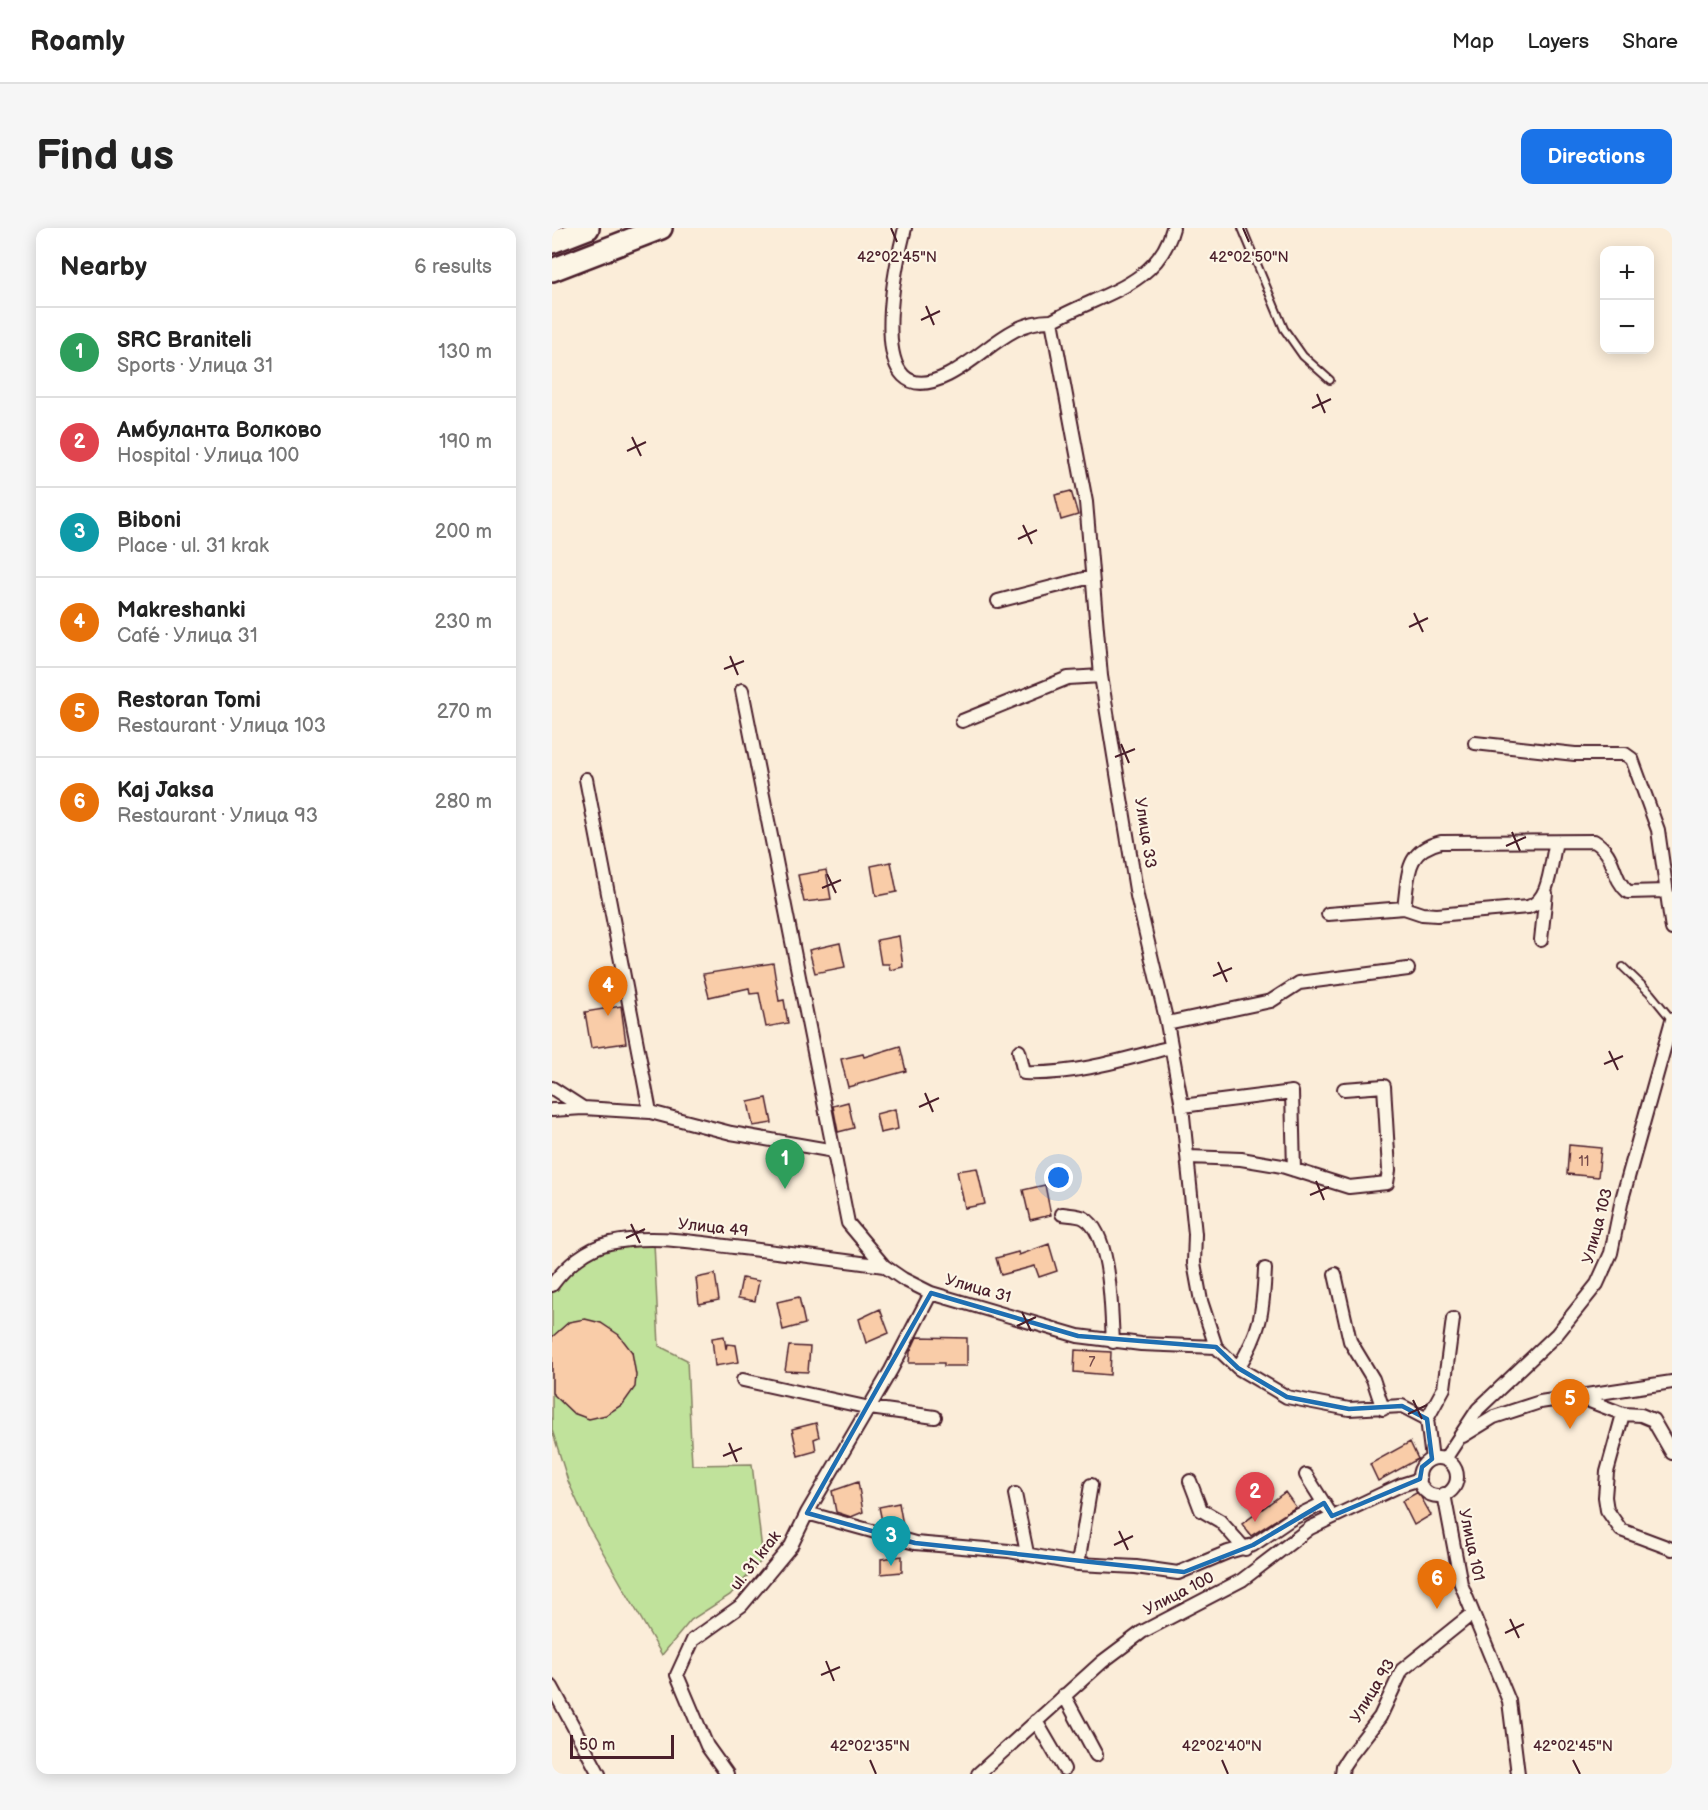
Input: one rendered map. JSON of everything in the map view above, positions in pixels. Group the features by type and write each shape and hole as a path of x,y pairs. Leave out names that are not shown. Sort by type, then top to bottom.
{"highway":[{"path":"552,242 588,228"},
{"path":"552,270 661,228"}],"street":[{"path":"905,228 890,323 893,355 897,368 904,376 914,380 938,379 964,366 1019,326 1037,320 1052,321 1146,273 1161,259 1173,228"},
{"name":"Улица 33","path":"1052,321 1086,502 1101,676 1145,939 1167,1023 1182,1106 1196,1234 1194,1263 1201,1301 1216,1347"},
{"path":"998,601 1091,577"},
{"path":"962,721 1068,678 1101,676"},
{"name":"Улица 31","path":"742,690 848,1223 884,1266 903,1280 931,1293 1078,1336 1113,1342 1216,1347"},
{"path":"1475,743 1575,754 1625,754 1636,765 1658,830 1672,929"},
{"path":"586,779 650,1112"},
{"path":"1404,908 1411,863 1416,852 1427,845 1441,842 1594,841 1609,853 1620,885 1628,892 1666,891"},
{"path":"1541,940 1546,892 1556,842"},
{"path":"1328,914 1404,908 1422,914 1437,915 1528,907 1535,905 1546,892"},
{"path":"1167,1023 1271,1001 1299,983 1408,969"},
{"name":"Улица 103","path":"1439,1459 1459,1438 1478,1409 1557,1334 1597,1284 1611,1253 1622,1199 1672,1020"},
{"path":"1019,1051 1024,1073 1044,1074 1087,1069 1171,1047"},
{"path":"1189,1157 1241,1159 1294,1170 1349,1187 1387,1184 1389,1170 1384,1086 1344,1089"},
{"path":"552,1088 583,1108"},
{"path":"1182,1106 1292,1092 1294,1170"},
{"path":"552,1110 583,1108 650,1112 731,1133 834,1151"},
{"path":"1062,1214 1084,1218 1097,1231 1108,1268 1113,1342"},
{"name":"Улица 49","path":"552,1285 573,1262 587,1252 609,1243 655,1239 688,1241 884,1266"},
{"path":"1238,1368 1252,1347 1262,1317 1265,1269"},
{"path":"1335,1274 1350,1341 1373,1379 1383,1409"},
{"name":"ul. 31 krak","path":"727,1774 707,1746 677,1675 693,1640 742,1605 791,1545 807,1513 870,1408 931,1293"},
{"path":"1439,1459 1422,1467 1420,1479 1431,1494 1444,1494 1454,1486 1456,1480 1455,1468 1439,1459 1427,1419 1444,1388 1453,1319"},
{"path":"1216,1347 1238,1368 1287,1397 1349,1409 1383,1409 1402,1406 1427,1419"},
{"path":"743,1380 870,1408 934,1417"},
{"path":"1459,1438 1494,1418 1540,1402 1672,1382"},
{"path":"1578,1397 1623,1414 1641,1415 1653,1420 1672,1453"},
{"path":"1623,1414 1607,1472 1605,1497 1607,1510 1612,1521 1621,1530 1672,1549"},
{"path":"1306,1475 1332,1516"},
{"name":"Улица 100","path":"978,1774 1102,1662 1142,1632 1242,1580 1310,1528 1401,1485 1420,1479"},
{"path":"1190,1481 1201,1510 1220,1521 1245,1549"},
{"path":"1078,1564 1091,1485"},
{"path":"1015,1494 1027,1553"},
{"name":"Улица 101","path":"1444,1494 1461,1584 1509,1701 1518,1774"},
{"path":"807,1513 915,1543 1027,1553 1078,1564 1185,1572 1228,1552 1245,1549 1260,1542 1291,1519 1324,1503"},
{"name":"Улица 93","path":"1341,1774 1342,1766 1380,1718 1387,1698 1402,1670 1473,1613"},
{"path":"552,1687 599,1774"},
{"path":"1064,1695 1096,1755"},
{"path":"1036,1721 1064,1769"}],"lane":[{"path":"1242,228 1284,329 1303,356 1330,380"},
{"path":"1623,967 1650,993 1672,1020"}],"highlighted area":[{"path":"931,1293 1078,1336 1216,1347 1238,1368 1287,1397 1349,1409 1402,1406 1427,1419 1432,1459 1422,1467 1420,1479 1332,1516 1324,1503 1253,1545 1184,1572 915,1543 807,1513"}],"green space":[{"path":"609,1243 654,1243 659,1346 687,1360 692,1465 752,1464 763,1559 730,1595 691,1620 662,1655 589,1528 568,1481 552,1430 552,1286"}],"building":[{"path":"1071,491 1078,515 1061,520 1055,495"},
{"path":"891,862 897,892 876,896 871,866"},
{"path":"826,870 831,899 804,902 798,875"},
{"path":"899,936 903,967 890,970 889,964 881,964 877,940"},
{"path":"840,943 845,967 815,973 809,950"},
{"path":"773,963 779,1001 784,1000 788,1023 766,1027 759,993 750,994 749,988 709,997 703,974"},
{"path":"621,1006 626,1043 591,1048 585,1012"},
{"path":"900,1046 906,1071 848,1087 841,1059 863,1054 864,1057"},
{"path":"767,1098 772,1123 753,1126 748,1102"},
{"path":"848,1102 854,1128 838,1132 833,1106"},
{"path":"895,1109 898,1129 880,1133 876,1114"},
{"path":"1569,1145 1601,1148 1598,1177 1567,1174"},
{"path":"977,1168 985,1204 965,1208 957,1171"},
{"path":"1045,1185 1051,1215 1030,1220 1023,1190"},
{"path":"1049,1244 1057,1271 1039,1277 1035,1266 1001,1275 996,1258 1018,1252 1019,1255"},
{"path":"715,1274 719,1300 699,1304 696,1278"},
{"path":"742,1278 759,1281 755,1301 738,1298"},
{"path":"799,1297 805,1324 783,1330 777,1302"},
{"path":"880,1309 889,1333 866,1343 859,1319"},
{"path":"585,1319 601,1323 619,1335 632,1352 636,1375 635,1387 623,1404 606,1415 589,1419 573,1413 552,1393 552,1337 569,1322"},
{"path":"724,1336 726,1349 727,1344 736,1345 739,1362 715,1366 712,1338"},
{"path":"917,1337 967,1338 967,1366 944,1366 944,1363 909,1363 910,1352"},
{"path":"789,1346 810,1347 808,1372 785,1371"},
{"path":"1075,1350 1111,1352 1110,1375 1074,1372"},
{"path":"816,1423 819,1437 814,1439 816,1451 798,1456 792,1429"},
{"path":"1410,1442 1418,1459 1378,1481 1370,1464"},
{"path":"858,1482 863,1512 851,1517 836,1512 832,1491"},
{"path":"1285,1492 1296,1507 1251,1536 1242,1524"},
{"path":"1418,1492 1431,1515 1414,1525 1402,1501"},
{"path":"899,1503 904,1531 883,1526 879,1507"},
{"path":"902,1556 902,1572 881,1574 881,1559"}],"place":[{"name":"Makreshanki","path":"608,1016"},
{"name":"SRC Braniteli","path":"785,1189"},
{"name":"Restoran Tomi","path":"1570,1429"},
{"name":"Амбуланта Волково","path":"1255,1522"},
{"name":"Biboni","path":"891,1566"},
{"name":"Kaj Jaksa","path":"1437,1609"}]}
